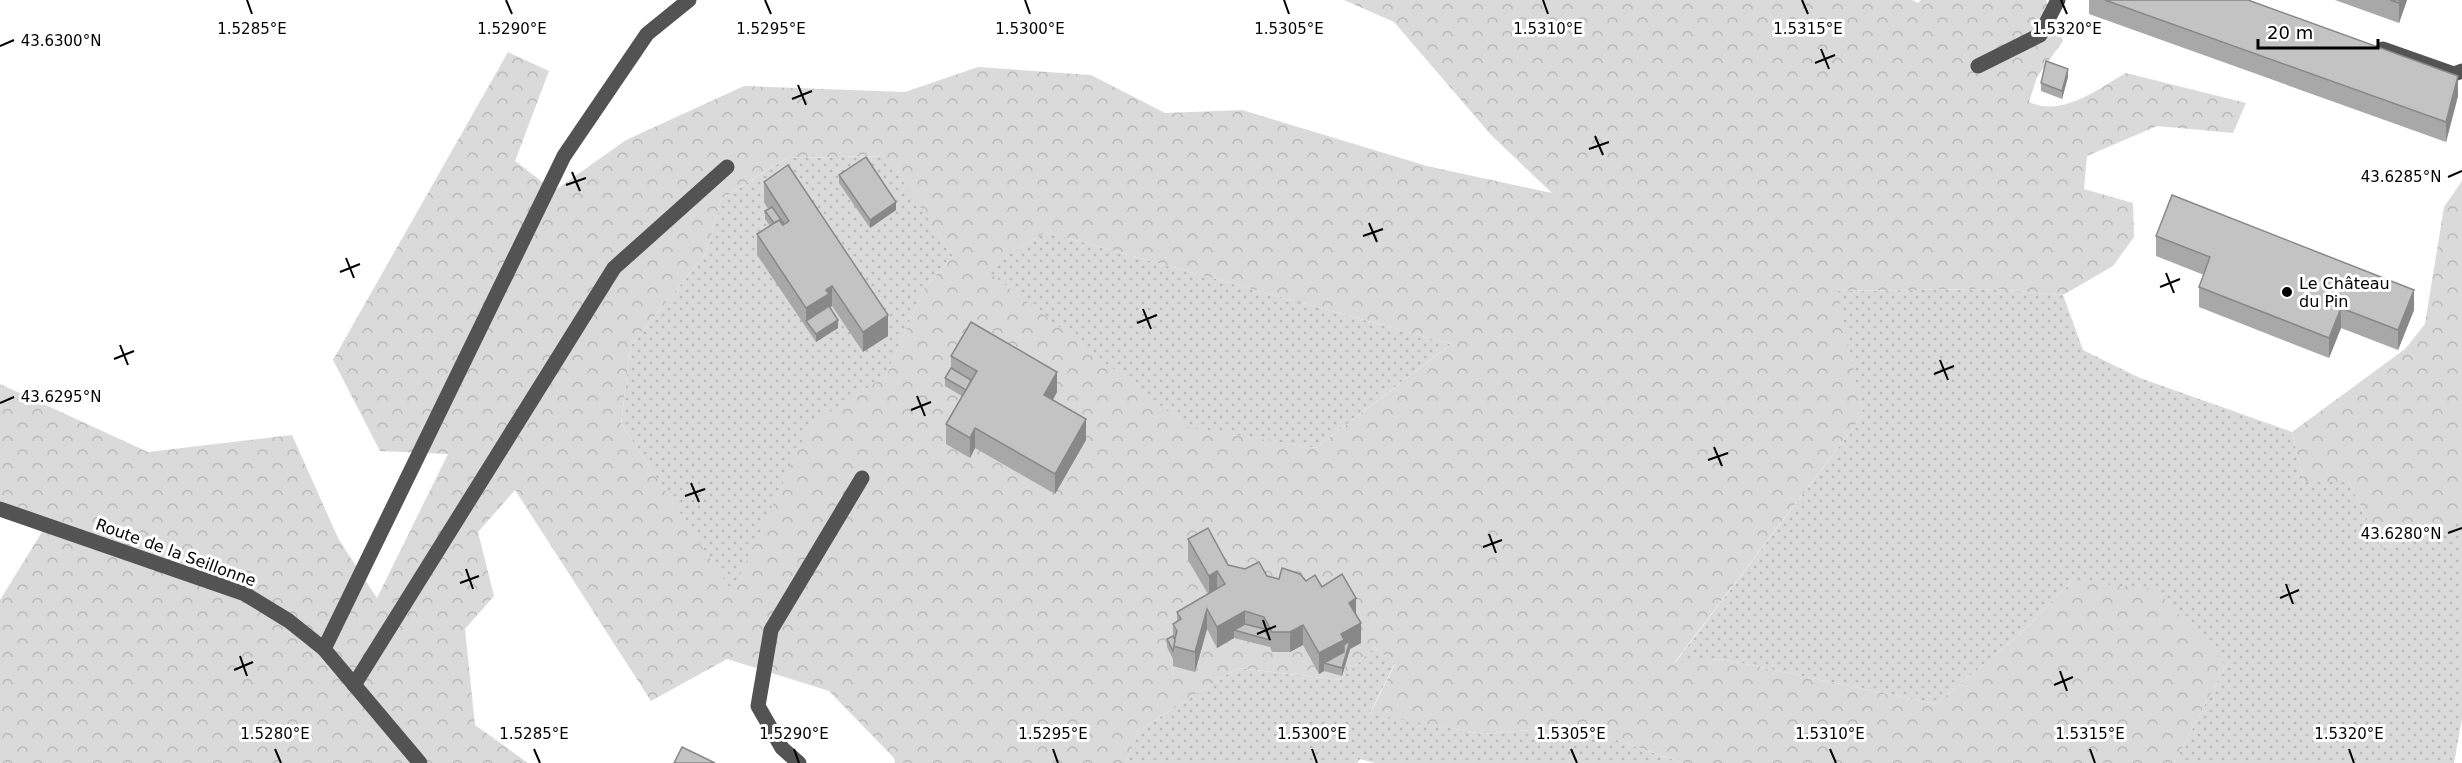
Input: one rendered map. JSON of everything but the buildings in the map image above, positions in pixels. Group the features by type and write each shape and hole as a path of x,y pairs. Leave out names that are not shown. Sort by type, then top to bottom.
{"street":[{"path":"324,649 564,156 647,34 689,0"},
{"path":"1978,66 2040,35 2058,0"},
{"path":"2364,43 2454,74 2462,71"},
{"path":"354,685 614,267 727,167"},
{"path":"799,763 782,748 758,706 771,630 862,478"},
{"name":"Route de la Seillonne","path":"0,508 245,594 289,621 324,649 420,763"}],"green space":[{"path":"1344,0 1912,0 1918,3 1921,0 2046,0 2063,41 2037,77 2029,102 2042,106 2067,104 2091,94 2126,73 2246,103 2233,133 2157,126 2087,156 2084,189 2133,203 2134,237 2113,266 2063,295 1995,289 1837,291 1863,415 1674,663 1721,659 1936,704 2019,635 2072,581 2155,589 2226,665 2174,763 1683,763 1576,726 1484,734 1370,714 1395,664 1375,647 1340,680 1237,668 1138,731 1125,763 895,763 894,758 829,691 727,659 651,701 515,490 478,532 494,596 465,629 475,725 528,763 0,763 0,600 42,532 0,503 0,384 148,452 292,435 339,540 377,598 448,454 380,451 333,360 508,52 549,71 515,161 554,191 626,140 744,86 905,92 978,67 1091,75 1165,113 1242,110 1427,166 1552,193 1492,136 1394,22","holes":["886,156 953,256 923,290 886,376 810,425 732,592 621,423 631,345 707,252 721,199 787,158","1046,232 1451,344 1316,448 1188,427 985,269"]},
{"path":"887,156 953,256 923,290 886,376 810,426 732,593 621,423 631,345 707,252 721,199 787,158"},
{"path":"2462,181 2462,521 2382,549 2349,482 2304,482 2292,432 2405,349 2425,324 2444,207"},
{"path":"1046,232 1451,344 1316,448 1188,428 984,269"},
{"path":"1995,289 2063,295 2083,350 2140,378 2292,432 2304,482 2349,482 2382,549 2462,521 2462,719 2454,763 2174,763 2226,665 2072,581 2019,635 1936,704 1721,659 1674,664 1863,415 1836,291"},
{"path":"1375,647 1395,663 1370,713 1483,734 1576,726 1683,763 1375,763 1360,759 1357,763 1125,763 1138,731 1237,668 1340,680"}],"place":[{"name":"Le Château du Pin","path":"2287,292"}]}
